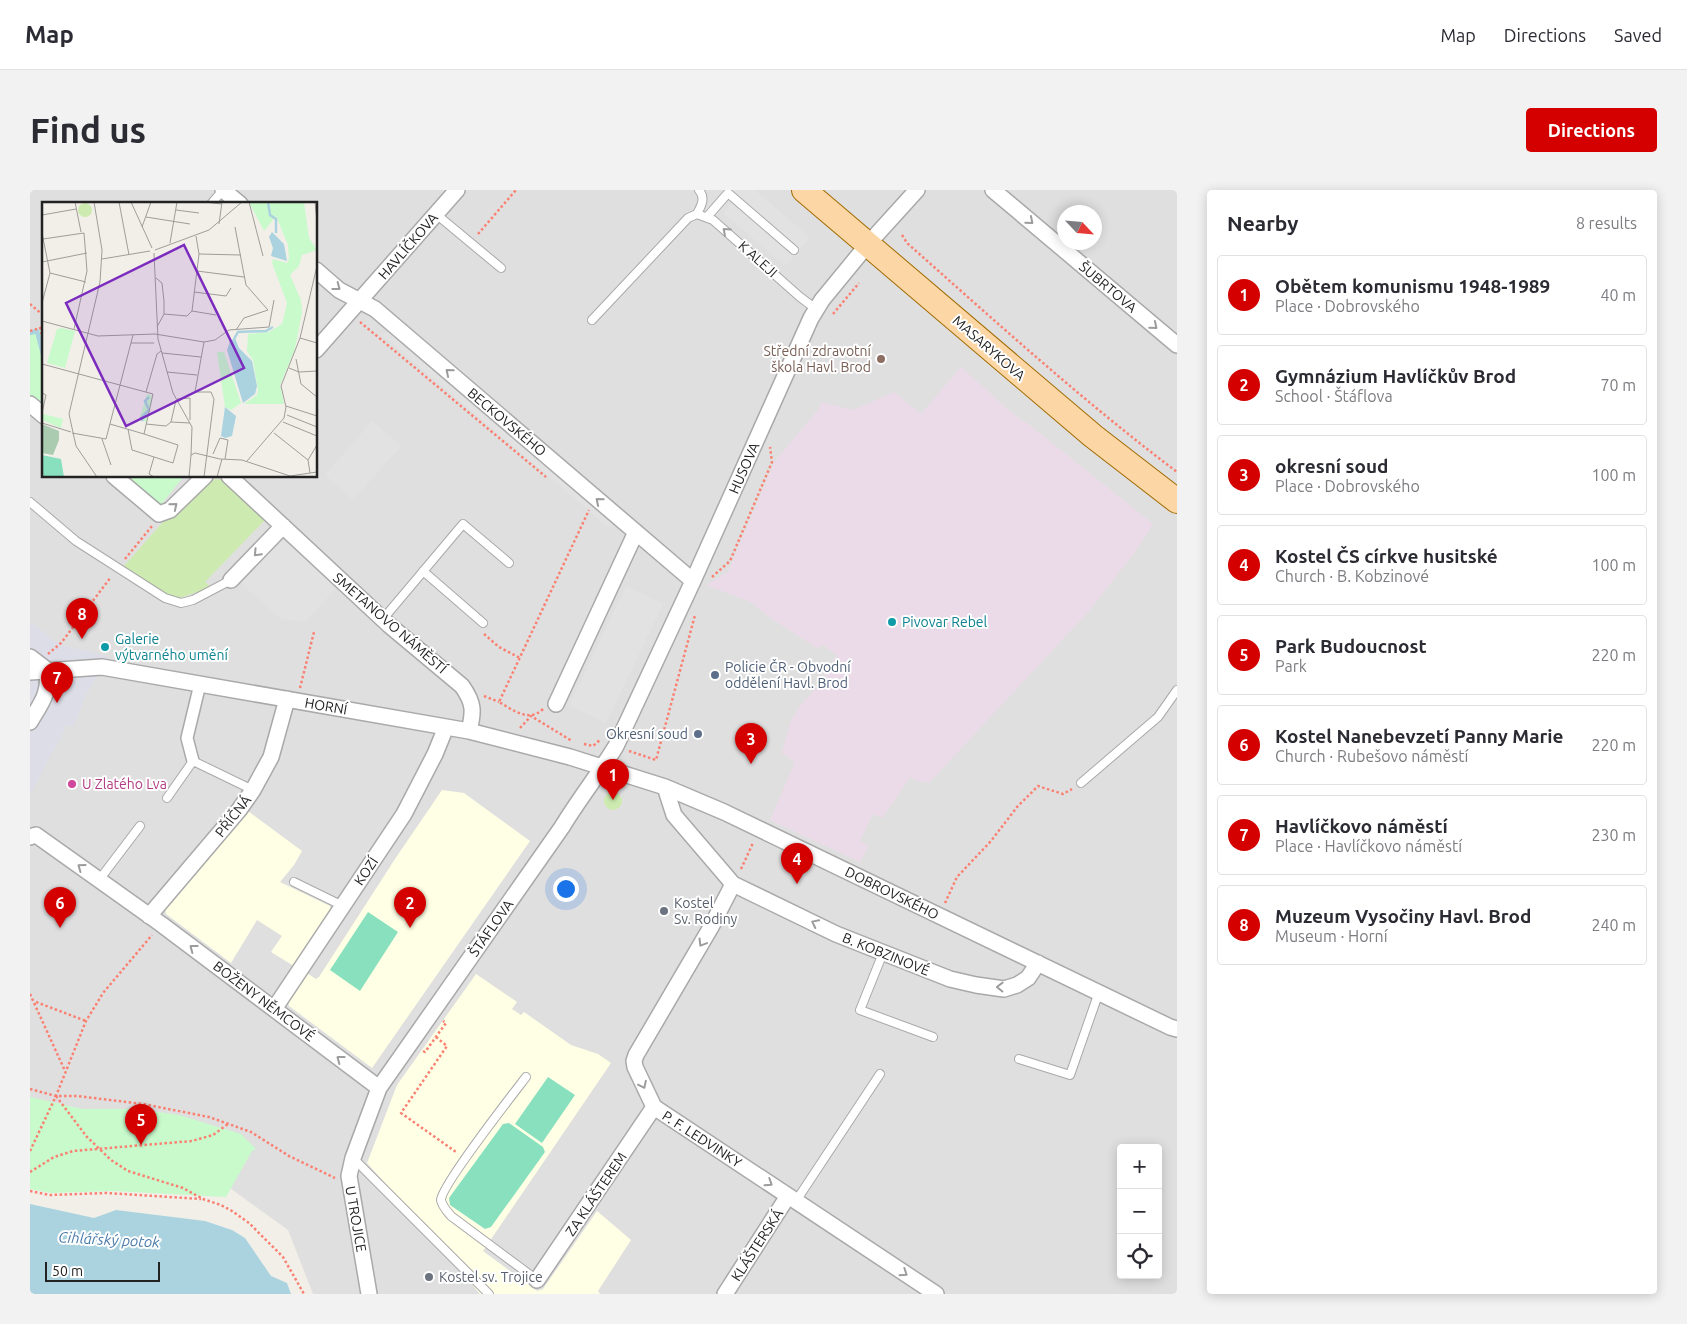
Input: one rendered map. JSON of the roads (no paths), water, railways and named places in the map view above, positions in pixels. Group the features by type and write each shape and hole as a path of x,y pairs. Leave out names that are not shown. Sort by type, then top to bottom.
{"main road":[{"name":"MASARYKOVA","path":"804,190 1093,436 1177,501"}],"street":[{"path":"223,190 238,202"},
{"name":"HAVLÍČKOVA","path":"318,348 457,190"},
{"name":"HUSOVA","path":"603,768 616,746 693,582 816,309 868,244 917,190"},
{"name":"ŠUBRTOVA","path":"993,190 1177,345"},
{"name":"BECKOVSKÉHO","path":"318,272 339,290 375,309 693,582"},
{"path":"30,404 42,414"},
{"path":"116,478 159,514 170,510 203,478"},
{"name":"SMETANOVO NÁMĚSTÍ","path":"231,478 383,619 462,686 469,696 473,707 469,731"},
{"path":"231,580 282,526"},
{"path":"556,704 636,532"},
{"path":"30,722 48,687 36,666"},
{"name":"HORNÍ","path":"36,666 102,667 469,731 570,757 603,768"},
{"path":"193,761 187,738 200,684"},
{"name":"PŘÍČNÁ","path":"155,920 253,790 271,757 287,699"},
{"name":"KOZÍ","path":"274,1009 404,814 435,754 446,727"},
{"name":"DOBROVSKÉHO","path":"603,768 690,796 1177,1029"},
{"name":"ŠTÁFLOVA","path":"379,1088 562,827 588,786 603,768"},
{"path":"665,787 674,814 733,884"},
{"name":"BOŽENY NĚMCOVÉ","path":"30,837 36,835 155,920 379,1088"},
{"name":"B. KOBZINOVÉ","path":"733,884 836,934 962,983 1004,989 1017,985 1028,978 1038,963"},
{"name":"P. F. LEDVINKY","path":"733,884 711,927 636,1055 635,1067 654,1108 936,1294"},
{"name":"U TROJICE","path":"369,1294 349,1176 353,1158 379,1088"},
{"name":"ZA KLÁŠTEREM","path":"537,1280 654,1108"},
{"name":"KLÁŠTERSKÁ","path":"725,1294 792,1198"}],"lane":[{"path":"213,202 223,190"},
{"path":"592,320 688,218 697,214 703,197 699,190"},
{"path":"707,217 728,191 794,250"},
{"path":"436,214 501,268"},
{"name":"K ALEJI","path":"697,214 713,220 816,309"},
{"path":"30,502 76,541 165,598 181,603 193,600 231,580"},
{"path":"383,619 462,524 509,563"},
{"path":"423,571 480,626"},
{"path":"1081,783 1158,717 1177,690"},
{"path":"168,798 193,761 253,790"},
{"path":"99,880 140,826"},
{"path":"294,882 343,906"},
{"path":"883,952 860,1010 933,1037"},
{"path":"1019,1059 1070,1075 1099,992"},
{"path":"792,1198 880,1074"},
{"path":"526,1077 443,1191 441,1200 444,1208 451,1216 537,1280"},
{"path":"353,1158 489,1294"}],"water":[{"name":"Cihlářský potok","path":"30,1204 94,1218 116,1210 205,1221 232,1230 245,1238 271,1276 287,1283 291,1294 30,1294"}],"waterway":[{"path":"30,333 37,331 42,350"}],"place":[{"name":"Střední zdravotní škola Havl. Brod","path":"881,359"},
{"name":"Pivovar Rebel","path":"892,622"},
{"name":"Muzeum Vysočiny Havl. Brod","path":"82,639"},
{"name":"Galerie výtvarného umění","path":"105,647"},
{"name":"Policie ČR - Obvodní oddělení Havl. Brod","path":"715,675"},
{"name":"Havlíčkovo náměstí","path":"57,703"},
{"name":"Okresní soud","path":"698,734"},
{"name":"okresní soud","path":"751,764"},
{"name":"U Zlatého Lva","path":"72,784"},
{"name":"Obětem komunismu 1948-1989","path":"613,800"},
{"name":"Kostel ČS církve husitské","path":"797,884"},
{"name":"Kostel Sv. Rodiny","path":"664,911"},
{"name":"Kostel Nanebevzetí Panny Marie","path":"60,928"},
{"name":"Gymnázium Havlíčkův Brod","path":"410,928"},
{"name":"Park Budoucnost","path":"141,1145"},
{"name":"Kostel sv. Trojice","path":"429,1277"}]}
